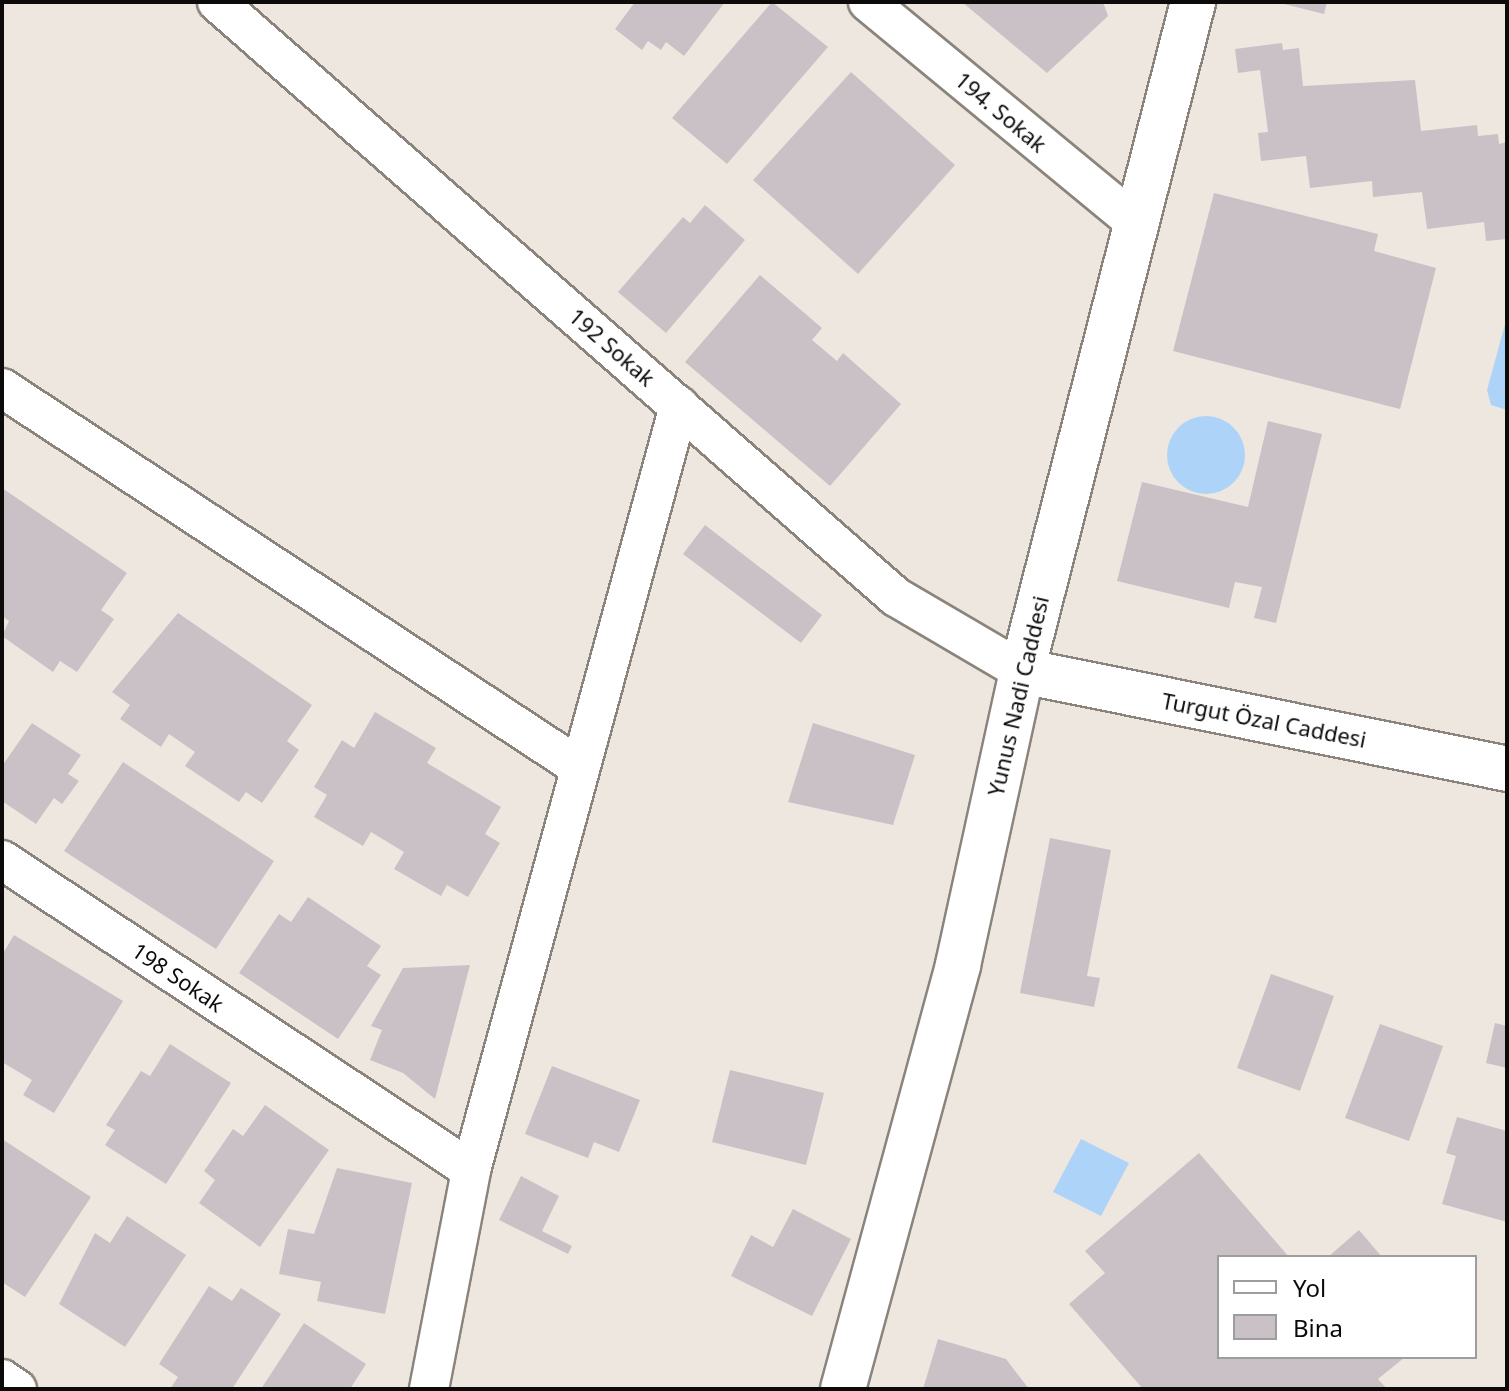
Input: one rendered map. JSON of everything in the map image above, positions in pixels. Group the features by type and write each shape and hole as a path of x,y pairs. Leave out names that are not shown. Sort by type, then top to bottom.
{"street":[{"name":"192 Sokak","path":"217,2 896,597 1022,671"},
{"name":"194. Sokak","path":"868,2 1134,221"},
{"name":"Yunus Nadi Caddesi","path":"843,1389 958,965 1022,671 1134,221 1193,2"},
{"path":"2,388 579,767"},
{"path":"429,1389 471,1170 679,406"},
{"name":"Turgut Özal Caddesi","path":"1022,671 1507,769"},
{"name":"198 Sokak","path":"2,860 471,1170"},
{"path":"2,1379 17,1389"}],"water":[{"path":"1507,317 1507,410 1491,405 1487,390"},
{"path":"1206,416 1221,419 1233,428 1242,440 1245,455 1242,470 1233,482 1221,491 1206,494 1191,491 1179,482 1170,470 1167,455 1170,440 1179,428 1191,419"},
{"path":"1081,1139 1129,1163 1101,1216 1053,1192"}],"building":[{"path":"635,2 725,2 684,56 666,42 661,50 648,41 642,50 615,29"},
{"path":"772,2 828,47 727,164 672,118"},
{"path":"962,2 1103,2 1108,16 1047,73"},
{"path":"1276,2 1327,2 1324,14"},
{"path":"1282,43 1283,50 1299,48 1303,86 1415,80 1421,131 1477,125 1478,136 1498,134 1499,144 1507,142 1507,239 1486,241 1484,222 1427,229 1422,192 1373,197 1372,181 1310,188 1306,156 1261,161 1258,133 1268,132 1260,70 1238,73 1235,49"},
{"path":"851,72 955,165 858,274 753,180"},
{"path":"1214,193 1378,234 1374,251 1436,268 1400,409 1173,351"},
{"path":"705,205 745,240 666,333 618,292 683,217 690,223"},
{"path":"760,275 822,328 812,340 837,361 843,353 901,404 830,486 685,362"},
{"path":"1268,421 1322,434 1276,623 1254,618 1262,587 1235,582 1229,608 1117,581 1142,482 1248,507"},
{"path":"2,488 127,573 101,610 114,619 77,672 60,661 53,672 2,636 9,621 2,616"},
{"path":"705,525 822,615 801,643 683,554"},
{"path":"178,613 312,705 287,741 299,750 262,803 246,792 239,802 185,766 195,752 169,734 161,747 120,719 130,705 112,692"},
{"path":"375,712 436,748 427,763 501,807 485,834 500,843 468,897 447,885 441,896 394,869 404,852 371,832 363,846 314,817 327,795 314,787 342,740 354,748"},
{"path":"32,723 81,755 68,774 79,781 62,804 54,798 36,824 2,801 2,766"},
{"path":"813,723 915,755 893,825 788,802"},
{"path":"123,762 274,861 216,949 64,851"},
{"path":"1050,838 1111,850 1087,976 1100,978 1094,1007 1020,993"},
{"path":"308,897 381,946 367,966 381,975 338,1039 239,973 279,914 291,922"},
{"path":"14,935 123,1001 54,1113 23,1095 32,1080 2,1062 2,955"},
{"path":"470,965 435,1099 403,1073 370,1060 382,1030 371,1026 403,968"},
{"path":"1271,974 1334,996 1300,1091 1237,1068"},
{"path":"1495,1023 1507,1026 1507,1068 1486,1063"},
{"path":"1380,1024 1443,1046 1409,1141 1345,1118"},
{"path":"170,1044 231,1083 166,1184 105,1145 115,1130 106,1125 141,1071 150,1076"},
{"path":"552,1066 640,1100 619,1152 594,1142 588,1158 525,1134"},
{"path":"730,1070 824,1093 806,1165 712,1142"},
{"path":"265,1105 329,1150 260,1247 199,1203 215,1180 204,1171 233,1129 243,1136"},
{"path":"1457,1117 1507,1131 1507,1222 1442,1204 1456,1156 1446,1153"},
{"path":"2,1139 91,1197 25,1297 2,1282"},
{"path":"1199,1153 1287,1255 1217,1255 1217,1359 1403,1359 1378,1379 1387,1389 1143,1389 1069,1304 1105,1273 1085,1251"},
{"path":"337,1168 412,1183 385,1314 317,1301 321,1282 279,1274 288,1229 314,1234"},
{"path":"521,1176 559,1196 542,1231 572,1246 568,1254 499,1220"},
{"path":"793,1209 851,1239 812,1316 731,1276 751,1235 773,1247"},
{"path":"127,1216 186,1255 125,1347 59,1304 95,1233 110,1243"},
{"path":"1359,1230 1380,1255 1330,1255"},
{"path":"209,1286 232,1301 241,1288 281,1314 232,1389 170,1389 178,1377 159,1364"},
{"path":"304,1323 366,1364 350,1389 261,1389"},
{"path":"938,1339 1006,1359 1029,1389 923,1389"}]}
